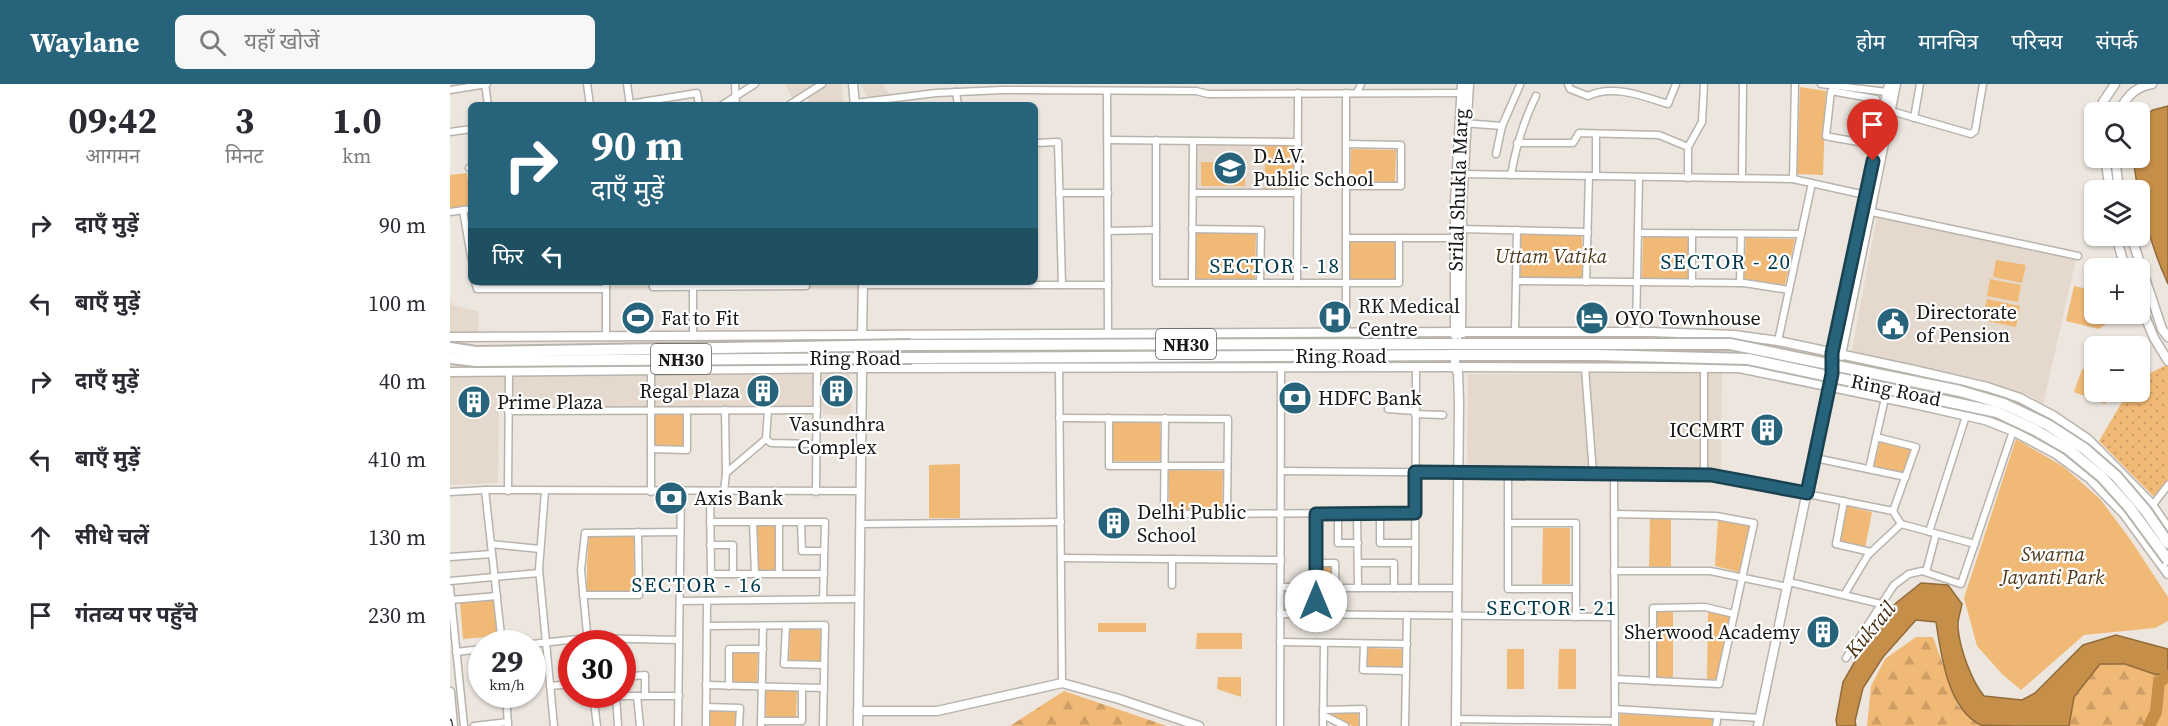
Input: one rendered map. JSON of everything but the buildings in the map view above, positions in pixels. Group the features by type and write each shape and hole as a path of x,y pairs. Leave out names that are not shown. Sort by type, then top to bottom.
{"highway":[{"name":"Ring Road","path":"450,348 476,352 911,345 1730,344 1960,391 2013,408 2048,425 2085,449 2116,476 2168,543"},
{"name":"Ring Road","path":"450,358 476,361 912,358 1458,364 1595,355 1748,359 1997,412 2035,430 2068,449 2102,477 2129,507 2168,560"}],"street":[{"path":"450,90 486,84 488,102"},
{"path":"587,84 590,102"},
{"path":"627,84 630,102"},
{"path":"695,84 698,102"},
{"path":"735,84 736,102"},
{"path":"727,102 755,84"},
{"path":"794,102 822,84"},
{"path":"853,84 855,102"},
{"path":"1183,92 1188,84"},
{"path":"1224,93 1228,84"},
{"path":"1250,93 1254,84"},
{"path":"1283,84 1283,93"},
{"path":"1325,84 1325,93"},
{"path":"1357,93 1360,84"},
{"path":"1568,84 1570,89 1588,96 1598,90 1625,90 1668,104 1676,84"},
{"path":"1688,178 1688,147 1702,122 1704,84"},
{"path":"1742,178 1743,84"},
{"path":"1793,179 1795,84"},
{"path":"1821,84 1888,88 1872,144"},
{"path":"1615,710 1718,715 1759,722 1829,386 1896,84"},
{"path":"1914,118 1920,84"},
{"path":"1891,111 1971,134 1974,133 1983,84"},
{"path":"2103,102 2115,84"},
{"path":"2125,102 2135,87 2152,84"},
{"path":"1496,154 1502,126 1520,86"},
{"path":"872,102 956,92 1107,91 1119,88 1224,93 1357,93 1465,88"},
{"name":"Srilal Shukla Marg","path":"1458,344 1458,234 1465,88"},
{"path":"1107,91 1108,334"},
{"path":"956,92 958,102"},
{"path":"1870,196 1876,99 1831,92 1826,136 1872,144"},
{"path":"660,102 697,93"},
{"path":"1297,283 1298,93"},
{"path":"1346,93 1346,333"},
{"path":"1511,175 1517,143 1536,96"},
{"path":"1463,123 1502,126"},
{"path":"450,132 468,129"},
{"path":"1517,143 1573,143 1579,133 1659,135 1688,147"},
{"path":"1586,282 1596,134"},
{"path":"1108,140 1298,142"},
{"path":"1156,140 1156,283 1399,283 1399,238"},
{"path":"1192,283 1193,141"},
{"path":"1038,142 1058,142 1062,285"},
{"path":"1346,144 1401,145 1401,186 1346,186"},
{"path":"1460,174 1793,179 1870,196"},
{"path":"1636,332 1638,177"},
{"path":"1778,341 1812,183"},
{"path":"1059,193 1108,193"},
{"path":"1193,193 1298,193"},
{"path":"450,212 468,209"},
{"path":"463,210 468,239"},
{"path":"1867,211 2078,256"},
{"path":"1192,229 1261,230 1260,283"},
{"path":"1108,231 1156,230"},
{"path":"1346,238 1399,238 1517,230 1588,231"},
{"path":"1515,332 1517,230"},
{"path":"1638,233 1801,234"},
{"path":"1692,233 1692,283"},
{"path":"1740,283 1741,234"},
{"path":"2134,246 2162,329 2168,337"},
{"path":"1516,281 1740,283 1789,290"},
{"path":"1038,284 1108,285"},
{"path":"476,285 477,289 518,286 606,286 606,336"},
{"path":"653,285 653,287 680,285"},
{"path":"693,285 693,335"},
{"path":"773,285 806,285"},
{"path":"862,285 862,334"},
{"path":"2148,324 2168,361"},
{"name":"Ring Road","path":"450,337 1458,332 1636,332 1734,335 1778,341 1983,386 2020,398 2054,416 2088,439 2119,468 2168,528"},
{"path":"508,491 509,336"},
{"path":"450,372 862,368 1416,367 1458,364 1739,369 1966,416 2013,431 2056,454 2089,478 2124,514 2168,574"},
{"path":"1458,364 1456,723 1615,723 1614,475"},
{"path":"1280,726 1281,367"},
{"path":"1415,588 1416,367"},
{"path":"858,726 862,368"},
{"path":"1059,368 1062,683"},
{"path":"1585,368 1593,474"},
{"path":"1704,368 1704,475"},
{"path":"816,492 817,369"},
{"path":"651,370 651,492"},
{"path":"1869,469 1885,398"},
{"path":"724,492 725,410"},
{"path":"726,473 766,440 768,410"},
{"path":"508,411 817,410"},
{"path":"1388,410 1443,415"},
{"path":"651,449 687,450 687,411"},
{"path":"1926,572 1933,533 1966,416"},
{"path":"1059,418 1228,418 1227,514"},
{"path":"1109,418 1108,466 1227,466"},
{"path":"1165,418 1164,514 1415,513"},
{"path":"1846,658 1894,585 1909,574 1923,571 1961,584 2013,431"},
{"path":"1876,437 1916,447 1893,511"},
{"path":"766,440 771,443 816,444"},
{"path":"1815,458 1906,477"},
{"path":"1281,471 1704,475 1736,479 1893,511 1901,524 1975,544"},
{"path":"1508,474 1508,589 1576,589"},
{"path":"2152,506 2168,485"},
{"path":"450,492 485,490 860,491"},
{"path":"485,490 500,630"},
{"path":"545,491 539,573 545,630"},
{"path":"678,726 681,492"},
{"path":"710,492 711,574 824,574"},
{"path":"1844,501 1836,544 1871,552"},
{"path":"1316,514 1316,614"},
{"path":"1338,514 1338,543 1358,543"},
{"path":"1357,514 1358,588"},
{"path":"1380,514 1380,543 1415,543"},
{"path":"1614,514 1716,516 1754,523 1719,684 1615,679"},
{"path":"710,522 825,522 823,599"},
{"path":"753,522 755,574"},
{"path":"779,522 779,574"},
{"path":"801,522 802,551 824,551"},
{"path":"860,524 1061,522"},
{"path":"1508,523 1576,524 1576,617"},
{"path":"1844,595 1871,552 1901,524"},
{"path":"587,630 581,570 585,532 680,532"},
{"path":"583,595 639,595 638,532"},
{"path":"491,544 540,549"},
{"path":"710,545 733,545 733,574"},
{"path":"450,556 492,554"},
{"path":"1061,558 1281,560"},
{"path":"1172,559 1172,585"},
{"path":"1316,563 1335,563 1336,615"},
{"path":"1358,563 1394,563 1395,588"},
{"path":"1614,571 1710,571 1844,595 1881,604"},
{"path":"450,581 539,573"},
{"path":"1281,587 1316,587"},
{"path":"450,588 464,726"},
{"path":"1335,588 1457,588"},
{"path":"451,600 496,596"},
{"path":"680,602 859,599"},
{"path":"706,726 707,601"},
{"path":"1653,681 1653,608 1705,608 1734,614"},
{"path":"1280,614 1614,617"},
{"path":"1405,726 1407,616"},
{"path":"707,626 825,625 823,726"},
{"path":"763,626 761,724 802,722 802,688"},
{"path":"786,626 784,664 824,665"},
{"path":"636,640 679,640"},
{"path":"554,726 546,642 558,642"},
{"path":"1280,642 1407,644"},
{"path":"1323,726 1324,643"},
{"path":"1364,644 1363,670 1406,671"},
{"path":"729,686 729,649 763,649"},
{"path":"456,652 468,651"},
{"path":"636,676 645,675 645,696"},
{"path":"858,711 937,711 1062,683 1119,699 1199,726"},
{"path":"550,686 558,685"},
{"path":"706,685 824,688"},
{"path":"450,692 453,726"},
{"path":"618,726 616,696 679,696"},
{"path":"637,696 640,726"},
{"path":"706,707 740,708 739,726"},
{"path":"474,726 508,724 507,708"},
{"path":"595,708 597,726"},
{"path":"1323,712 1363,709 1363,726"},
{"path":"1323,712 1345,726"},
{"path":"1716,726 1718,715"}],"shaded area":[{"path":"785,84 842,84 843,102 808,102 808,89 793,99"},
{"path":"861,84 883,84 891,96 868,99"},
{"path":"2168,106 2168,284 2150,234 2150,180 2136,180 2135,168 2150,168 2150,112"},
{"name":"D.A.V. Public School","path":"1196,143 1265,145 1265,189 1196,189"},
{"path":"1877,217 2076,259 2043,405 2031,396 2006,388 1851,355"},
{"path":"450,299 455,306 478,311 479,334 450,335"},
{"path":"1722,373 1721,469 1467,467 1468,374"},
{"path":"850,374 852,416 823,414 823,408 499,407 498,483 450,485 450,376"},
{"path":"1921,583 1948,585 1962,604 1958,625 1961,645 1971,673 1984,696 2022,700 2035,693 2083,645 2116,635 2168,649 2168,675 2154,674 2125,664 2100,664 2074,697 2069,726 1981,725 1970,718 1954,695 1940,650 1936,622 1916,620 1883,657 1863,688 1855,721 1856,726 1837,726 1836,720 1843,682 1869,637 1896,603"}],"green space":[{"path":"1800,87 1826,91 1823,175 1797,174"},
{"path":"1265,145 1293,145 1293,189 1265,189"},
{"path":"1351,149 1396,150 1395,182 1350,181"},
{"path":"1201,162 1245,163 1245,186 1201,186"},
{"path":"467,173 468,205 450,208 450,175"},
{"path":"1196,233 1256,233 1255,280 1195,280"},
{"name":"Uttam Vatika","path":"1521,234 1582,236 1582,278 1520,277"},
{"path":"1643,236 1688,237 1688,278 1642,278"},
{"path":"1746,238 1795,239 1785,285 1744,279"},
{"path":"1349,240 1396,240 1396,280 1349,279"},
{"path":"1996,260 2026,265 2022,283 1993,277"},
{"path":"1990,279 2021,285 2018,302 1987,296"},
{"path":"2074,286 2084,288 2084,324 2106,324 2099,329 2066,321"},
{"path":"1987,299 2020,306 2016,327 1982,320"},
{"path":"2168,364 2168,480 2155,498 2099,441 2122,402 2150,402 2150,373"},
{"path":"2082,369 2084,370 2084,396 2074,392"},
{"path":"654,415 685,415 686,447 654,447"},
{"path":"1113,422 1160,422 1161,461 1113,461"},
{"name":"Swarna Jayanti Park","path":"2016,439 2064,467 2100,499 2130,539 2168,597 2168,621 2155,628 2084,635 2021,690 2003,675 1977,646 1964,598"},
{"path":"1880,441 1911,448 1903,473 1874,466"},
{"path":"960,464 960,518 929,518 929,465"},
{"path":"1169,470 1223,471 1222,510 1169,509"},
{"path":"1846,506 1872,512 1865,548 1838,542"},
{"path":"1650,519 1671,519 1671,567 1649,567"},
{"path":"1718,520 1750,526 1739,572 1715,566"},
{"path":"757,526 775,526 775,571 757,571"},
{"path":"1543,528 1570,528 1570,584 1542,584"},
{"path":"634,536 634,592 587,591 589,537"},
{"path":"1333,565 1332,612 1285,611 1286,590 1317,589 1317,566"},
{"path":"494,600 496,630 468,630 468,639 463,639 460,603"},
{"path":"1657,611 1673,611 1673,678 1657,678"},
{"path":"1708,611 1730,616 1717,679 1707,679"},
{"path":"1098,623 1146,623 1146,632 1098,632"},
{"path":"790,629 821,630 820,661 789,660"},
{"path":"1197,633 1242,633 1242,649 1196,649"},
{"path":"1916,637 1933,637 1958,706 1982,726 1867,726 1871,686 1885,659"},
{"path":"1367,648 1403,649 1402,668 1366,667"},
{"path":"1507,649 1524,649 1524,689 1507,689"},
{"path":"1559,649 1576,649 1576,689 1558,689"},
{"path":"732,651 758,652 757,682 732,682"},
{"path":"2100,664 2125,664 2154,674 2168,675 2168,726 2069,726 2074,697"},
{"path":"1218,677 1241,677 1241,697 1217,689"},
{"path":"766,690 797,691 796,718 766,718"},
{"path":"1064,691 1167,726 1010,726"},
{"path":"710,710 736,711 736,726 710,726"},
{"path":"1358,712 1359,726 1352,726 1330,713"},
{"path":"1620,714 1713,719 1712,726 1620,726"}],"waterway":[{"path":"2149,726 2156,712 2159,682 2168,676"}],"railway":[{"path":"450,721 451,726"}],"place":[{"name":"D.A.V. Public School","path":"1230,168"},
{"name":"RK Medical Centre","path":"1335,317"},
{"name":"Fat to Fit","path":"638,318"},
{"name":"OYO Townhouse","path":"1592,318"},
{"name":"Directorate of Pension","path":"1893,324"},
{"name":"Regal Plaza","path":"763,391"},
{"name":"Vasundhra Complex","path":"837,391"},
{"name":"HDFC Bank","path":"1295,398"},
{"name":"Prime Plaza","path":"474,402"},
{"name":"ICCMRT","path":"1767,430"},
{"name":"Axis Bank","path":"671,498"},
{"name":"Delhi Public School","path":"1114,523"},
{"name":"Sherwood Academy","path":"1823,632"}],"district":[{"name":"SECTOR - 20","path":"1726,261"},
{"name":"SECTOR - 18","path":"1275,265"},
{"name":"SECTOR - 16","path":"697,584"},
{"name":"SECTOR - 21","path":"1552,607"}],"route":[{"path":"1316,601 1316,514 1415,513 1415,472 1711,475 1807,493 1832,374 1832,353 1873,161"}],"water label":[{"name":"Kukrail","path":"1870,629"}]}
